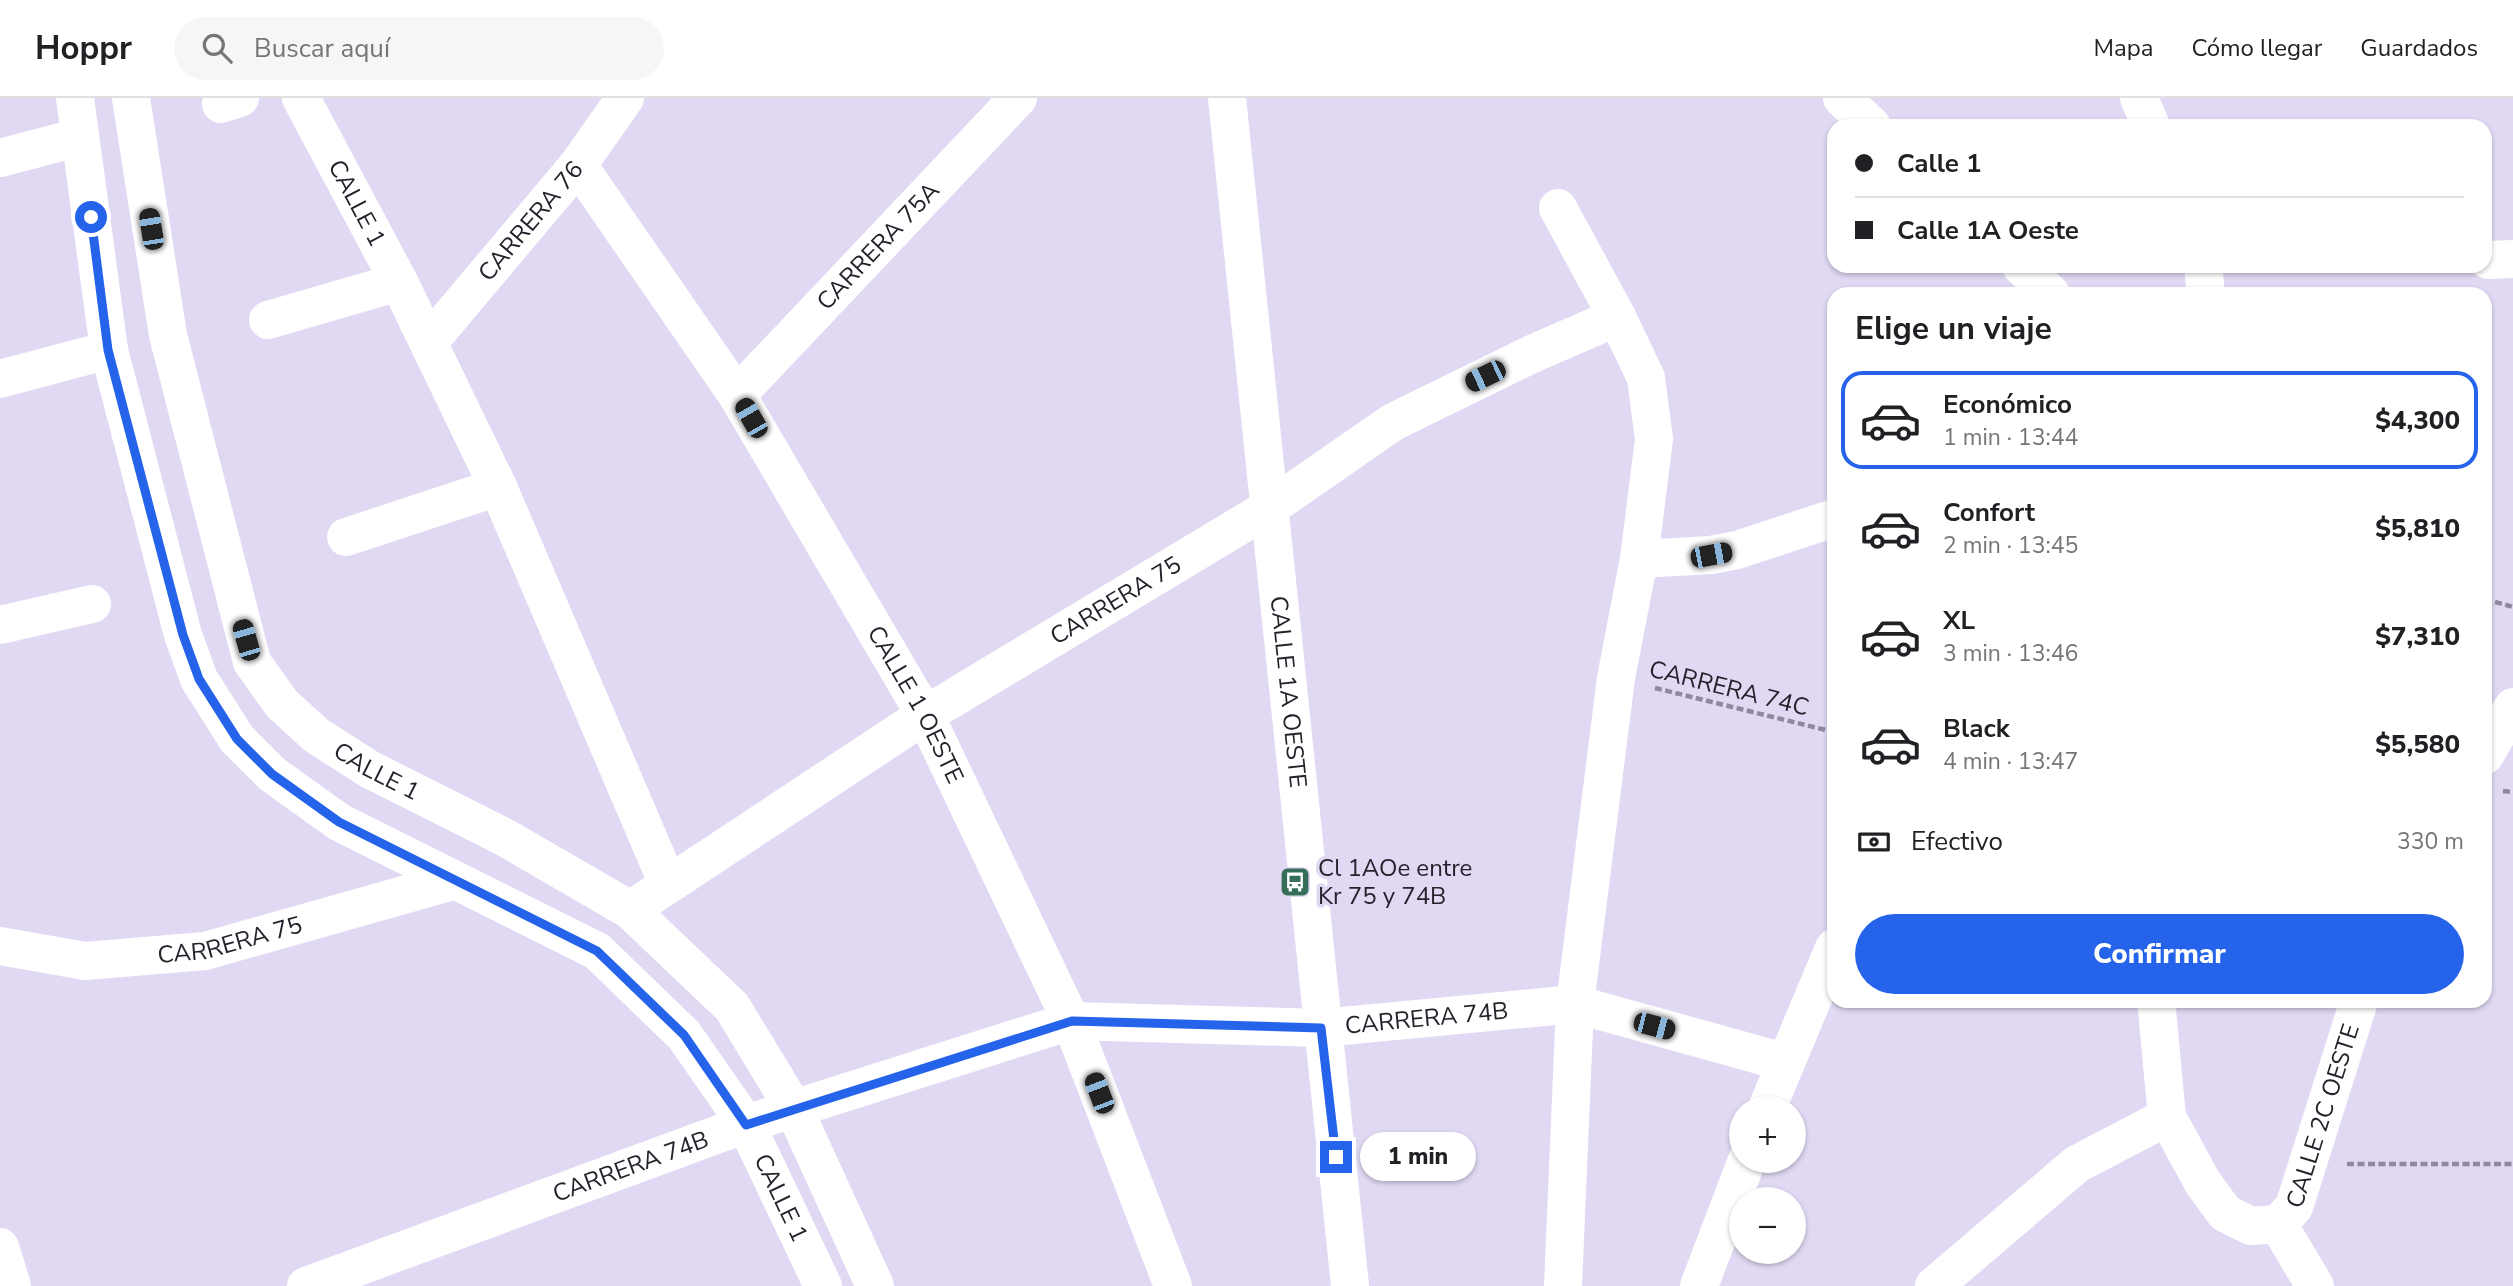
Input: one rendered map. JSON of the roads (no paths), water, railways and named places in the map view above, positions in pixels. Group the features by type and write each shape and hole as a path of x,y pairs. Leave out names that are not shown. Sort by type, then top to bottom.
{"street":[{"name":"CALLE 1","path":"75,98 108,350 183,635 199,679 237,739 272,774 339,822 597,951 684,1035 746,1125 823,1286"},
{"name":"CALLE 1","path":"131,98 168,335 252,662 282,704 316,735 369,769 506,838 630,910 732,1007 794,1109 875,1286"},
{"name":"CALLE 1","path":"301,98 399,282 498,487 668,884"},
{"name":"CARRERA 76","path":"429,342 578,165 625,98"},
{"name":"CARRERA 75A","path":"737,395 1018,98"},
{"name":"CALLE 1A OESTE","path":"1227,98 1321,1028 1350,1286"},
{"path":"1842,98 1864,119"},
{"path":"2139,98 2148,119"},
{"path":"0,158 80,137"},
{"name":"CALLE 1 OESTE","path":"578,165 737,395 925,715 1072,1021 1173,1286"},
{"path":"1558,208 1617,317 1646,378 1654,439 1639,559 1616,678 1575,1004 1563,1286"},
{"path":"2029,273 2044,287"},
{"path":"268,320 399,282"},
{"name":"CARRERA 75","path":"630,910 925,715 1269,508 1393,422 1532,354 1617,317"},
{"path":"0,379 108,350"},
{"path":"346,537 498,487"},
{"path":"1639,559 1711,555 1737,550 1827,520"},
{"path":"0,625 92,604"},
{"path":"2492,743 2513,707"},
{"name":"CARRERA 75","path":"0,946 85,961 205,951 453,881"},
{"path":"1771,1096 1827,964"},
{"name":"CARRERA 74B","path":"306,1286 746,1125 1072,1021 1321,1028 1575,1004 1784,1062"},
{"path":"1934,1286 2077,1164 2167,1116 2157,1008"},
{"name":"CALLE 2C OESTE","path":"2167,1116 2203,1184 2225,1213 2251,1226 2278,1224 2294,1207 2357,1008"},
{"path":"1699,1286 1741,1173"},
{"path":"2278,1224 2315,1286"},
{"path":"0,1247 12,1286"}],"place":[{"name":"Cl 1AOe entre Kr 75 y 74B","path":"1295,882"}]}
